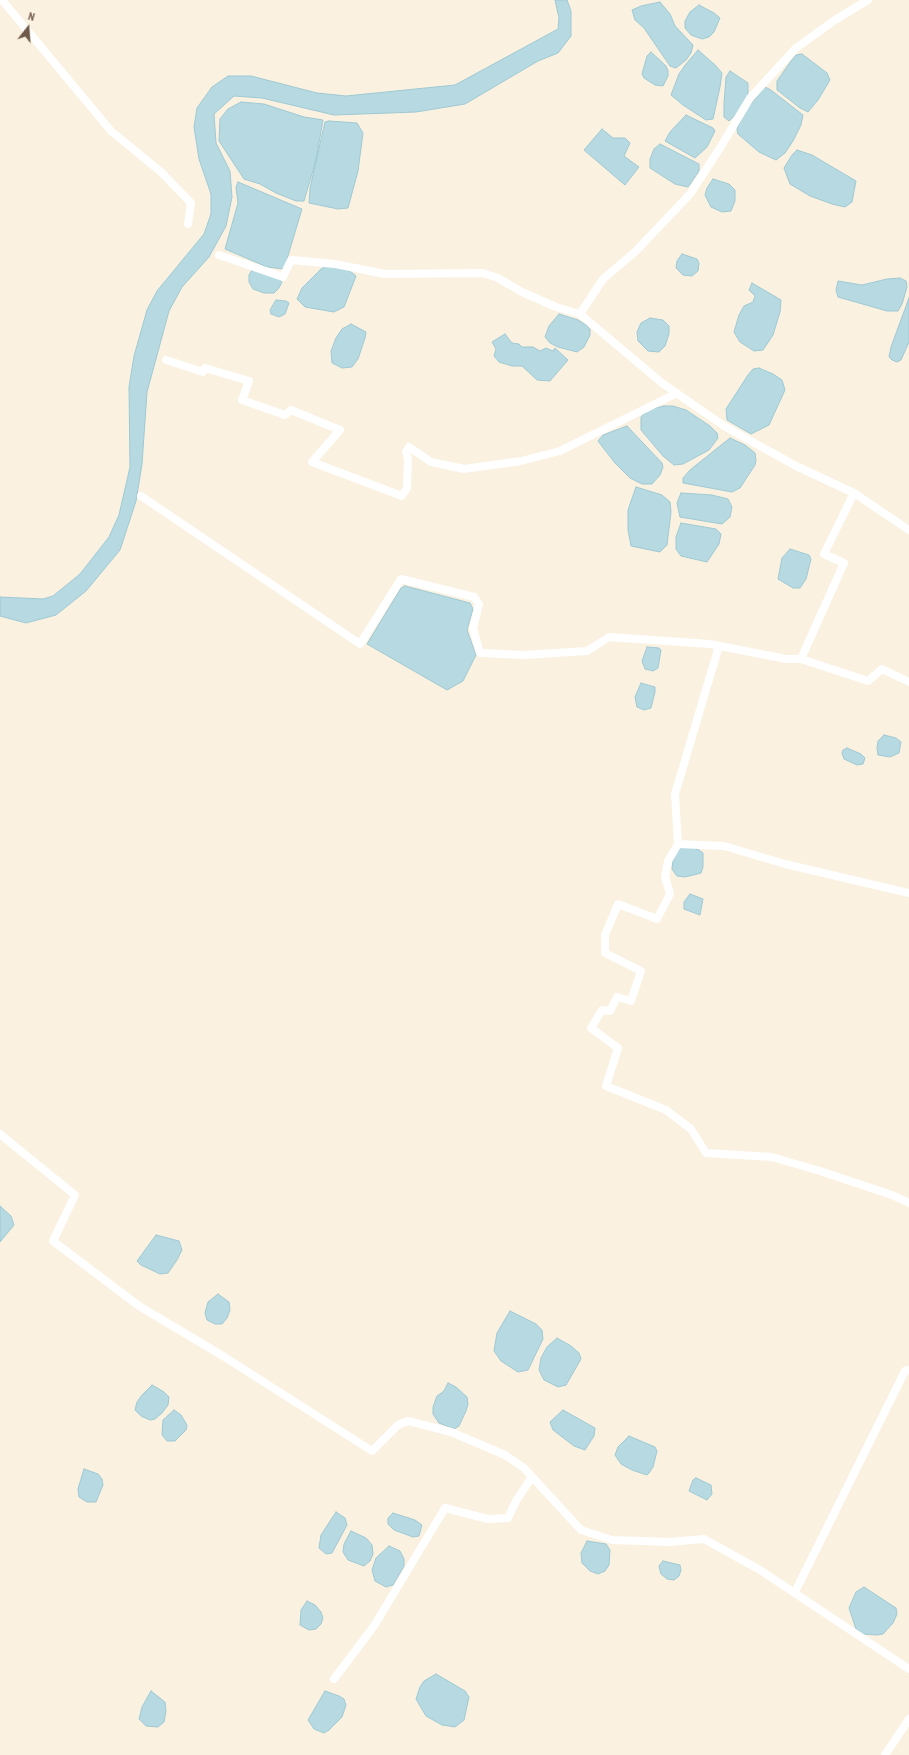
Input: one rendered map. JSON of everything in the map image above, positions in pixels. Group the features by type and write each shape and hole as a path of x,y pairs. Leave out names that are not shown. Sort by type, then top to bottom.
{"street":[{"path":"2,0 111,131 161,172 191,204 188,224"},
{"path":"580,314 603,279 635,252 690,194 750,98 796,48 835,20 868,0"},
{"path":"219,255 284,277 291,260 335,264 385,274 483,273 498,278 522,292 556,307 580,314 662,383 724,426 796,466 854,493 909,530"},
{"path":"166,360 203,372 205,368 249,381 242,400 285,415 291,410 340,430 312,462 402,496 407,488 408,459 406,452 409,447 431,462 464,469 521,461 560,451 677,393"},
{"path":"801,659 844,563 824,554 854,493"},
{"path":"141,496 360,644 401,579 474,597 479,604 473,628 480,652 524,656 587,651 609,637 719,646 786,659 801,659 868,681 882,669 909,682"},
{"path":"719,646 675,794 678,844 668,861 665,877 670,894 657,920 618,904 606,935 605,954 641,971 631,1001 617,997 610,1011 602,1010 591,1028 618,1048 606,1086 666,1110 691,1130 706,1153 772,1157 892,1195 909,1203"},
{"path":"678,844 724,846 785,864 909,894"},
{"path":"0,1134 75,1195 53,1241 139,1306 224,1356 372,1451 398,1425 408,1421 451,1432 505,1455 524,1468 581,1530 612,1540 670,1542 704,1538 795,1592 909,1669"},
{"path":"795,1592 905,1371 909,1370"},
{"path":"334,1679 374,1626 445,1508 488,1519 508,1518 516,1501 532,1477"},
{"path":"885,1755 909,1719"}],"water":[{"path":"555,0 567,0 571,11 571,36 558,53 538,61 465,104 416,112 334,115 262,98 234,96 214,114 216,143 230,171 232,197 226,226 209,257 182,287 169,311 147,392 142,464 136,501 120,550 86,591 56,615 26,623 0,616 0,597 43,599 53,596 80,574 109,537 119,515 130,467 129,387 134,356 147,310 157,291 204,234 211,214 211,194 199,159 194,127 197,108 212,87 228,76 251,76 317,93 346,96 455,85 558,29 559,18"},
{"path":"660,2 670,14 675,26 693,45 691,53 686,60 676,68 670,66 644,28 635,20 632,10 641,6"},
{"path":"699,5 720,18 714,32 709,37 702,39 691,35 685,28 685,21 690,12"},
{"path":"698,50 722,73 713,119 706,120 671,95 679,74"},
{"path":"651,52 666,66 668,71 668,76 663,86 655,85 644,78 642,74 647,56"},
{"path":"802,54 827,73 830,80 818,100 808,112 800,108 777,90 777,81 796,55"},
{"path":"730,71 748,83 748,94 743,108 729,121 724,117 724,104 726,77"},
{"path":"765,87 803,115 801,125 793,141 785,153 776,160 759,152 738,134 737,129 742,115"},
{"path":"241,102 264,104 304,117 323,120 316,160 304,201 296,201 276,193 260,184 244,179 219,141 220,119 228,109"},
{"path":"686,115 713,128 715,131 707,147 695,158 665,141 670,132"},
{"path":"325,122 357,123 363,133 358,171 348,208 338,209 309,203 310,188"},
{"path":"602,129 613,138 625,138 630,143 624,156 639,167 625,185 584,150"},
{"path":"660,144 699,164 699,171 688,187 675,184 650,168 650,159 654,149"},
{"path":"797,150 812,155 856,181 852,202 845,207 832,204 810,196 790,184 784,168"},
{"path":"713,179 729,184 735,190 735,201 731,211 722,212 711,207 705,195 707,188"},
{"path":"238,182 302,209 284,269 267,267 225,249 238,203 236,187"},
{"path":"682,254 697,259 699,263 698,271 692,276 683,275 676,268 677,261"},
{"path":"327,266 350,271 356,276 344,307 334,312 305,307 297,299 302,288 321,269"},
{"path":"252,270 278,277 282,282 279,288 274,293 264,293 253,289 249,282 249,275"},
{"path":"900,278 906,281 907,287 902,304 898,311 887,311 838,297 836,290 838,281 862,285 887,279"},
{"path":"752,283 781,300 780,312 773,335 763,350 754,351 740,342 734,332 739,315 744,306 753,302 755,296 749,290"},
{"path":"909,298 909,342 901,360 897,362 889,357 891,347"},
{"path":"276,300 286,301 289,303 285,314 279,317 271,314 270,310"},
{"path":"559,314 578,320 590,329 590,335 584,347 577,352 558,347 550,343 545,337 549,326"},
{"path":"650,318 663,320 669,326 669,334 665,346 659,352 648,351 638,341 637,332 641,323"},
{"path":"351,324 366,332 365,338 358,359 352,367 342,368 332,363 331,351 336,338 342,329"},
{"path":"505,334 512,343 519,344 522,347 533,347 540,351 546,348 553,351 555,348 568,360 550,381 537,380 522,366 512,366 499,362 494,356 496,349 492,342"},
{"path":"759,368 782,380 785,390 769,425 751,434 727,420 726,409 748,375 753,369"},
{"path":"664,406 673,406 686,410 710,426 717,433 718,438 709,450 683,464 674,465 663,456 641,430 641,417 647,410"},
{"path":"627,426 662,463 663,467 660,475 652,484 642,484 630,478 615,463 598,441 603,435"},
{"path":"730,438 745,445 755,453 755,465 740,488 732,492 683,483 683,478 690,470"},
{"path":"636,487 662,495 670,502 671,512 667,545 660,552 631,546 628,530 628,510"},
{"path":"681,493 712,495 728,499 732,507 730,517 722,524 680,517 677,503"},
{"path":"681,523 716,529 721,534 719,544 707,562 681,556 676,549 676,537"},
{"path":"790,549 809,555 811,559 806,579 800,588 793,588 778,579 782,558"},
{"path":"405,586 470,603 473,609 467,630 476,655 463,681 447,690 367,644 401,588"},
{"path":"647,647 659,648 661,650 658,668 653,671 645,669 642,661"},
{"path":"641,683 655,687 651,708 644,710 637,707 635,697"},
{"path":"884,735 896,738 901,742 899,753 890,757 878,755 878,741"},
{"path":"847,748 861,754 865,758 863,764 857,765 844,759 842,753 843,750"},
{"path":"693,847 703,853 703,867 701,873 685,877 677,876 672,869 673,860 678,848"},
{"path":"690,894 703,899 700,915 684,909 684,902"},
{"path":"0,1206 11,1216 14,1225 0,1242"},
{"path":"156,1235 179,1241 182,1250 168,1273 160,1274 141,1265 137,1261"},
{"path":"218,1294 229,1302 230,1310 227,1318 222,1324 215,1324 207,1320 205,1313 208,1302"},
{"path":"510,1311 536,1324 542,1330 543,1339 528,1370 518,1372 501,1361 494,1351 497,1333"},
{"path":"557,1338 571,1346 579,1353 581,1359 566,1385 558,1387 544,1380 539,1370 541,1358 547,1347"},
{"path":"448,1383 456,1387 467,1397 468,1404 459,1426 454,1429 439,1423 433,1414 433,1407 437,1396 444,1391"},
{"path":"152,1385 164,1392 169,1397 168,1405 162,1413 155,1419 150,1420 141,1416 135,1410 137,1402"},
{"path":"174,1410 181,1415 187,1425 186,1430 175,1441 167,1441 162,1435 163,1420"},
{"path":"563,1410 595,1428 594,1436 585,1450 574,1446 553,1430 550,1422"},
{"path":"629,1436 655,1447 657,1451 653,1467 647,1475 632,1470 621,1464 615,1455 618,1447"},
{"path":"84,1469 98,1474 102,1479 103,1485 96,1502 87,1502 79,1497 78,1489"},
{"path":"696,1478 711,1485 712,1494 707,1500 689,1491 693,1480"},
{"path":"336,1512 345,1518 347,1525 332,1553 326,1554 319,1548 321,1535"},
{"path":"393,1513 415,1520 422,1525 419,1536 413,1537 394,1530 388,1524 388,1518"},
{"path":"351,1531 366,1538 372,1545 373,1554 370,1561 364,1566 348,1560 343,1552 344,1544"},
{"path":"587,1541 606,1544 610,1550 609,1565 605,1571 598,1574 590,1571 582,1563 581,1553"},
{"path":"389,1546 400,1551 404,1559 404,1566 393,1585 386,1587 375,1581 372,1570 376,1558"},
{"path":"663,1561 680,1565 681,1570 679,1576 674,1580 667,1579 661,1574 659,1566"},
{"path":"864,1587 896,1608 897,1614 893,1623 883,1634 863,1634 856,1629 849,1608 856,1592"},
{"path":"307,1601 315,1605 321,1612 323,1618 321,1624 316,1629 309,1630 300,1625 301,1610"},
{"path":"436,1674 465,1691 469,1697 464,1720 455,1727 442,1725 426,1716 416,1699 420,1687 424,1681"},
{"path":"151,1691 165,1702 166,1711 164,1722 158,1727 146,1726 139,1719 142,1707"},
{"path":"325,1691 344,1699 346,1705 342,1717 324,1733 314,1729 308,1720"}]}
